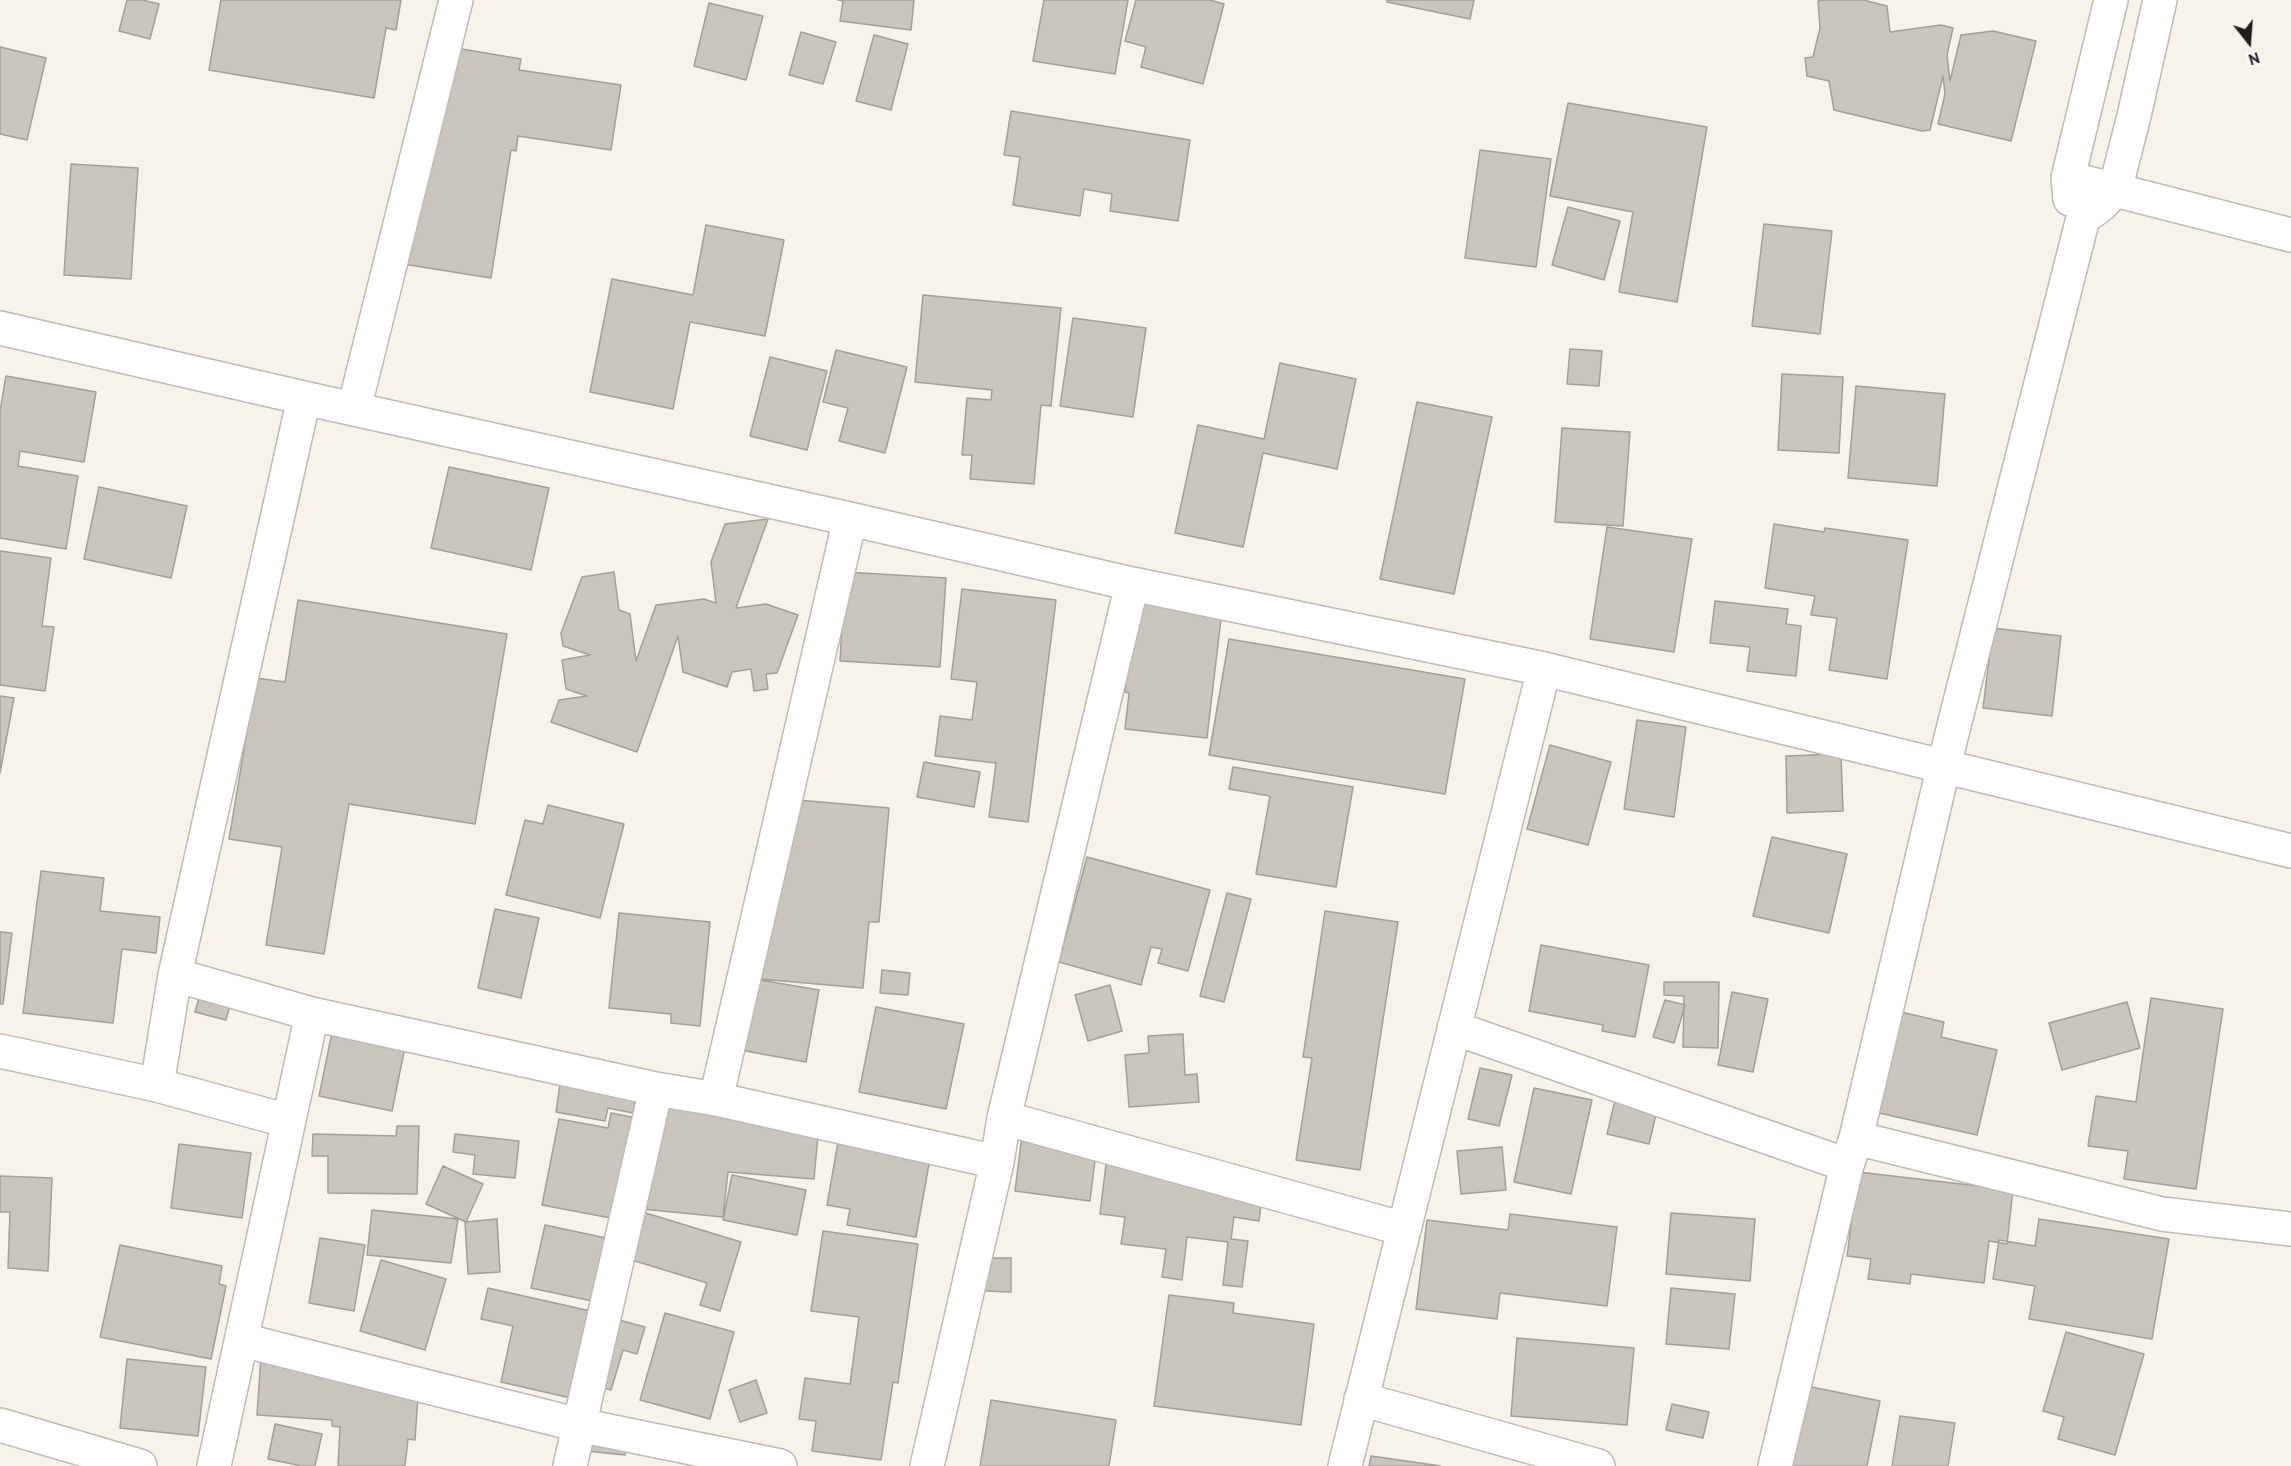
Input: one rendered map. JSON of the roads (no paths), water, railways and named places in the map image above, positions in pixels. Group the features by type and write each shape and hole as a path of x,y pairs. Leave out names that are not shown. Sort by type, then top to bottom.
{"street":[{"path":"354,410 456,0"},
{"path":"2083,218 2071,201 2068,178 2111,0"},
{"path":"1775,1466 1944,765 2083,218 2102,205 2115,190 2160,0"},
{"path":"2068,178 2291,235"},
{"path":"0,328 304,399 850,519 1132,584 1544,669 2291,850"},
{"path":"157,1085 175,975 304,399"},
{"path":"716,1099 850,519"},
{"path":"927,1466 997,1162 1004,1118 1132,584"},
{"path":"1346,1466 1544,669"},
{"path":"175,975 312,1014 656,1089 716,1099 997,1162"},
{"path":"214,1466 312,1014"},
{"path":"1454,1028 1852,1152 2162,1214 2291,1229"},
{"path":"0,1051 157,1085 288,1120"},
{"path":"570,1466 656,1089"},
{"path":"1004,1118 1404,1229"},
{"path":"242,1340 579,1425 780,1466"},
{"path":"1361,1400 1598,1466"},
{"path":"0,1425 140,1466"}]}
